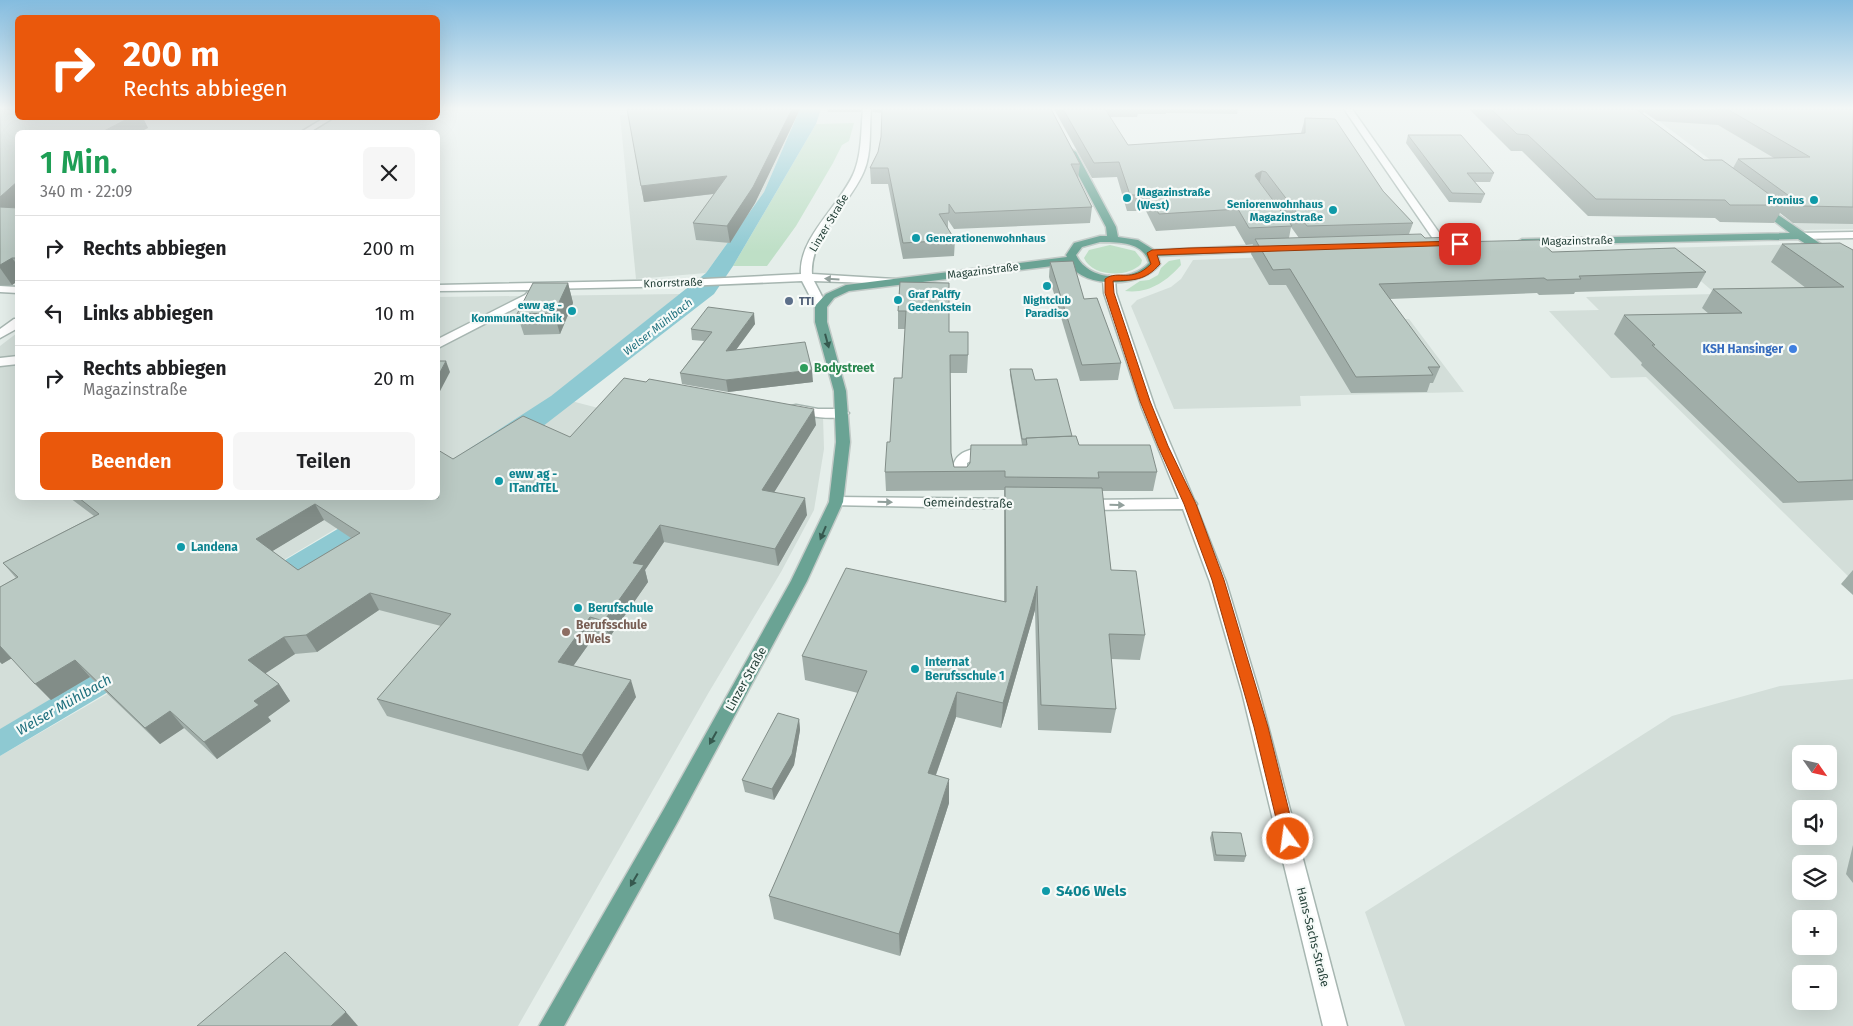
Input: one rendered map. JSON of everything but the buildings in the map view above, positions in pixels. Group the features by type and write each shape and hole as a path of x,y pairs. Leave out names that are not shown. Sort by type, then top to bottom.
{"main road":[{"path":"1074,157 1111,227 1114,239"},
{"path":"1754,200 1800,236 1853,271"},
{"name":"Magazinstraße","path":"1514,242 1800,236"},
{"path":"1100,239 1114,239 1136,243 1152,253 1155,258 1155,264 1146,274 1136,278 1109,279 1085,272 1076,266 1071,255 1078,245 1100,239"},
{"path":"1152,253 1278,248"},
{"name":"Magazinstraße","path":"821,306 830,296 846,288 1072,260"},
{"name":"Linzer Straße","path":"551,1026 671,815 800,581 836,502 843,442 842,413 840,391 822,322 821,306"}],"street":[{"name":"Linzer Straße","path":"821,306 806,277 807,261 816,241 854,184 861,168 862,157"},
{"path":"1381,157 1442,244"},
{"name":"Magazinstraße","path":"1800,236 1853,235"},
{"path":"1837,261 1838,246 1853,235"},
{"name":"Knorrstraße","path":"440,288 728,282 806,277"},
{"name":"Magazinstraße","path":"806,277 894,282"},
{"name":"Hans-Sachs-Straße","path":"1109,279 1110,293 1145,401 1163,446 1190,504 1218,580 1261,727 1335,1026"},
{"path":"440,343 529,297 540,286"},
{"path":"0,289 15,290"},
{"path":"0,334 15,324"},
{"path":"0,362 15,360"},
{"path":"780,406 818,413 842,413"},
{"path":"1144,446 1163,446"},
{"path":"960,482 960,462 978,452 1007,451"},
{"name":"Gemeindestraße","path":"836,502 1040,504"},
{"path":"1069,504 1157,506 1190,504"}],"shaded area":[{"path":"624,157 779,157 764,192 706,273 636,279"},
{"path":"1706,157 1853,157 1853,229 1803,230"},
{"path":"1803,244 1853,279 1853,581 1646,377 1611,378 1549,311 1599,310 1586,297 1716,294 1662,248"},
{"path":"1323,255 1364,318 1409,319 1464,392 1300,396 1301,406 1174,409 1131,306 1137,300 1171,287 1181,279 1193,260"},
{"path":"680,294 552,396 602,409 823,416 824,449 814,510 781,572 709,692 518,1026 0,1026 0,756 282,593 435,500 440,500 440,297"},
{"name":"Landena","path":"15,335 15,500 384,500 0,730 0,346"},
{"path":"1853,679 1853,1026 1405,1026 1365,912 1672,716 1780,686"}],"green space":[{"path":"797,157 836,157 796,226 767,266 733,266"},
{"path":"1110,245 1135,251 1142,260 1141,264 1128,272 1111,273 1094,269 1084,258 1089,250"},
{"path":"1180,259 1181,265 1156,286 1141,291 1125,291 1140,281 1149,280 1158,275 1161,268 1169,261"}],"water":[{"name":"Welser Mühlbach","path":"779,157 797,157 733,266 714,294 538,430 440,468 551,396 706,273 764,192"},
{"name":"Welser Mühlbach","path":"387,500 392,500 408,514 0,756 0,729"}],"place":[{"name":"Magazinstraße (West)","path":"1127,198"},
{"name":"Fronius","path":"1814,200"},
{"name":"Seniorenwohnhaus Magazinstraße","path":"1333,210"},
{"name":"Generationenwohnhaus","path":"916,238"},
{"name":"Nightclub Paradiso","path":"1047,286"},
{"name":"Graf Palffy Gedenkstein","path":"898,300"},
{"name":"TTI","path":"789,301"},
{"name":"eww ag - Kommunaltechnik","path":"572,311"},
{"name":"KSH Hansinger","path":"1793,349"},
{"name":"Bodystreet","path":"804,368"},
{"name":"eww ag - ITandTEL","path":"499,481"},
{"name":"Landena","path":"181,547"},
{"name":"Berufschule","path":"578,608"},
{"name":"Berufsschule 1 Wels","path":"566,632"},
{"name":"Internat Berufsschule 1","path":"915,669"},
{"name":"S406 Wels","path":"1046,891"}],"route":[{"path":"1288,839 1261,727 1218,580 1190,504 1163,446 1145,401 1110,293 1109,279 1136,278 1146,274 1155,264 1155,258 1152,253 1189,250 1460,244"}]}
